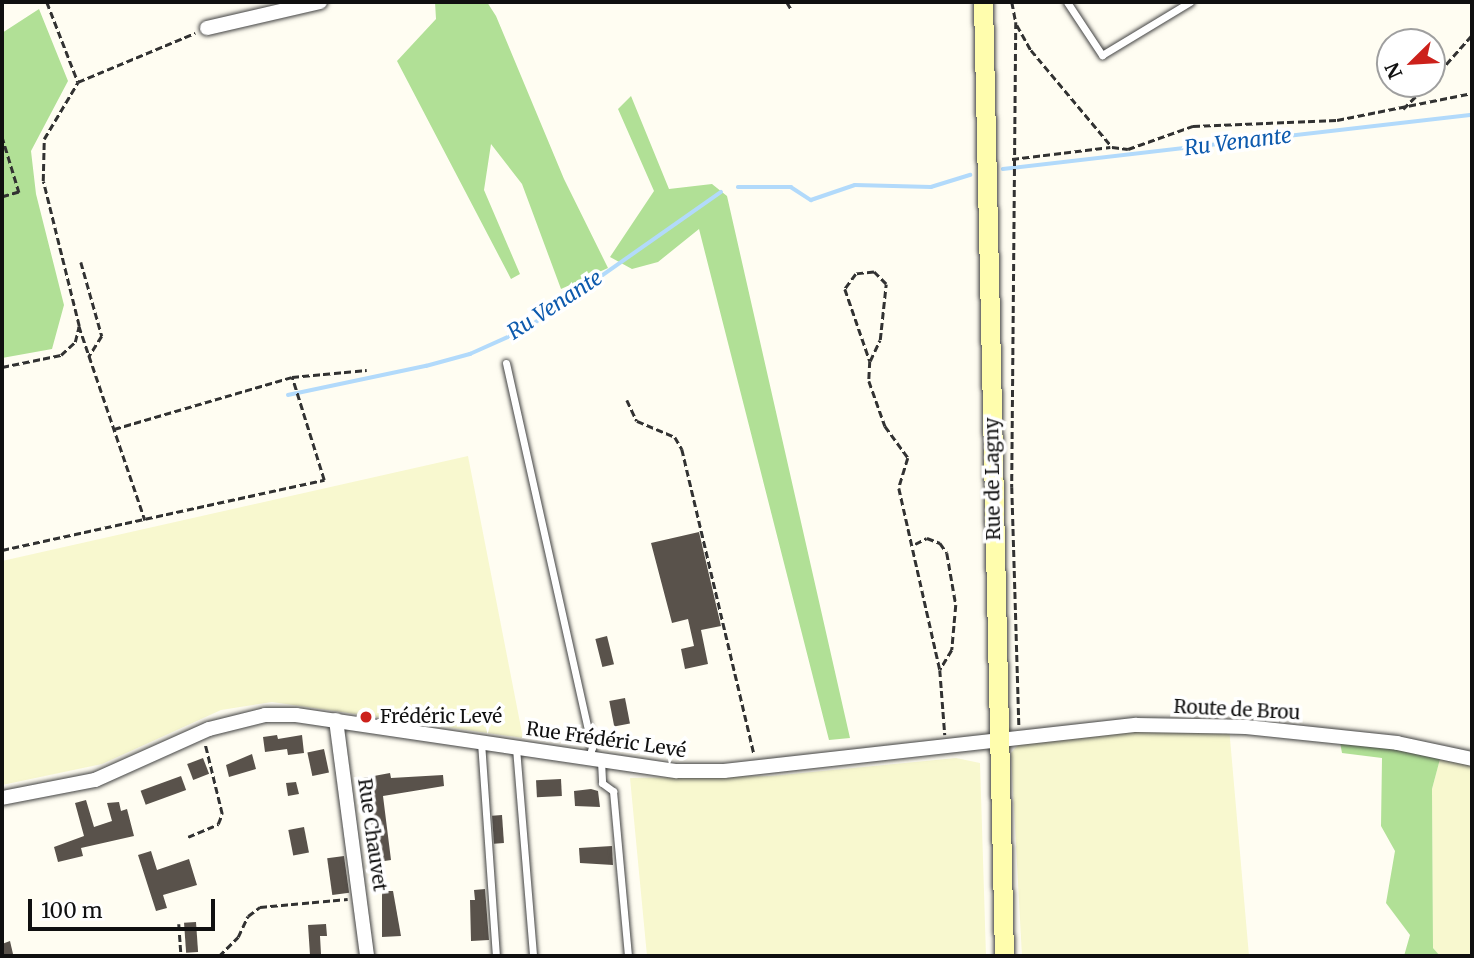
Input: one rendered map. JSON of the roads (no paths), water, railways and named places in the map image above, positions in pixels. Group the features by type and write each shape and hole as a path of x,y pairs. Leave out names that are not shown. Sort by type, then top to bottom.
{"main road":[{"name":"Rue de Lagny","path":"983,2 1004,956"}],"street":[{"path":"208,28 283,6 320,2"},
{"name":"Rue Frédéric Levé","path":"2,798 119,772 200,733 234,720 265,715 336,720 677,771 757,767 998,738"},
{"name":"Rue Chauvet","path":"336,720 368,956"},
{"name":"Route de Brou","path":"998,738 1136,725 1246,727 1397,743 1472,759"}],"lane":[{"path":"1067,2 1102,55 1189,2"},
{"path":"506,363 595,760 602,783 613,791 628,956"},
{"path":"481,742 496,956"},
{"path":"516,748 533,956"}],"waterway":[{"name":"Ru Venante","path":"1003,169 1472,115"},
{"name":"Ru Venante","path":"738,187 791,187 811,200 855,185 931,187 970,175"},
{"name":"Ru Venante","path":"288,395 470,354 526,329 721,192"}],"place":[{"name":"Frédéric Levé","path":"366,717"}]}
